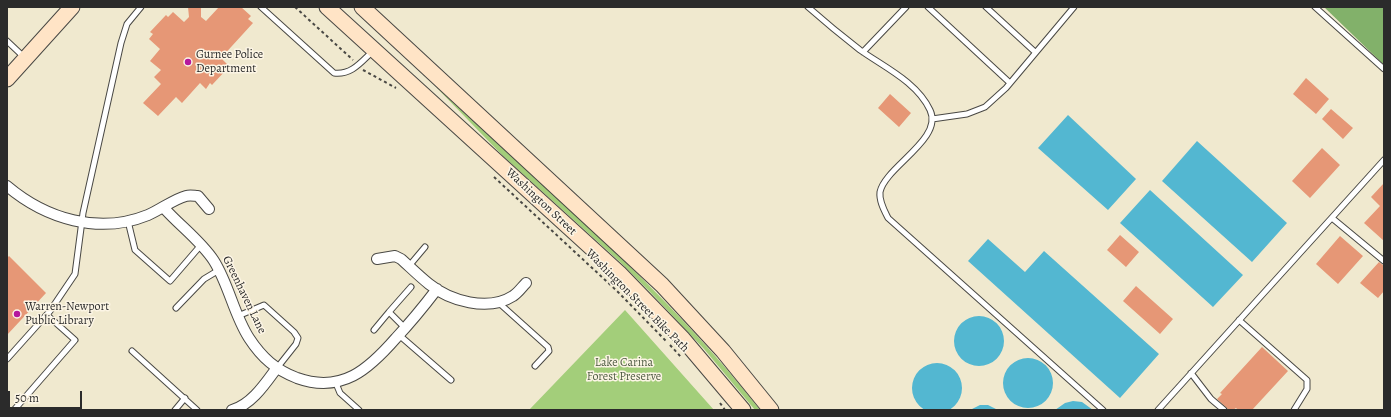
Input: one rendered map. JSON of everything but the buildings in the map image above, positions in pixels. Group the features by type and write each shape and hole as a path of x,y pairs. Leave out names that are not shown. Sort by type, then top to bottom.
{"main road":[{"path":"7,79 72,7"},
{"name":"Washington Street","path":"327,7 629,283 683,339 743,410"},
{"name":"Washington Street","path":"362,7 662,285 723,351 771,410"}],"street":[{"path":"7,186 47,213 81,222 103,223 128,221 164,208 187,195 198,196 209,209"},
{"name":"Greenhaven Lane","path":"164,208 201,246 219,270 249,338 276,369 306,381 327,383 350,378 368,368 402,331 437,289"},
{"path":"377,259 395,256 437,289 460,299 474,303 487,304 499,302 514,296 526,283"},
{"path":"237,409 252,397 276,369"}],"lane":[{"path":"7,359 47,315 75,274 81,222 121,43 127,24 141,7"},
{"path":"261,7 334,74 351,72 374,50"},
{"path":"808,7 840,36 895,73 918,92 931,111 932,124 922,140 888,177 880,192 881,204 888,218 1103,410"},
{"path":"863,52 906,7"},
{"path":"928,7 1010,83"},
{"path":"986,7 1036,52"},
{"path":"932,119 967,114 985,107 1010,83 1074,7"},
{"path":"1315,7 1384,69"},
{"path":"7,41 25,59"},
{"path":"1158,410 1384,160"},
{"path":"1332,218 1384,260"},
{"path":"128,221 135,250 170,281 201,246"},
{"path":"408,266 425,247"},
{"path":"176,308 204,279 219,270"},
{"path":"374,330 411,288"},
{"path":"499,302 548,347 549,351 535,366"},
{"path":"238,316 264,305 294,332 298,338 296,344 276,369"},
{"path":"389,312 402,331 451,380"},
{"path":"14,410 76,340 47,315"},
{"path":"1240,320 1306,380 1307,389 1294,410"},
{"path":"132,351 197,410"},
{"path":"1192,373 1211,399 1224,410"},
{"path":"335,381 340,393 359,410"},
{"path":"175,410 185,398"}],"path":[{"path":"295,7 366,73 395,87 400,92"},
{"name":"Washington Street Bike Path","path":"492,175 617,291 685,362"},
{"path":"717,399 725,410"}],"green space":[{"path":"1324,7 1384,7 1384,65"},
{"path":"435,86 562,202 645,282 724,366 760,410 755,410 704,349 620,262 503,156"},
{"name":"Lake Carina Forest Preserve","path":"625,310 714,410 529,410"}],"water":[{"path":"1068,115 1136,179 1108,210 1038,148"},
{"path":"1197,141 1287,223 1252,262 1162,181"},
{"path":"1150,190 1243,275 1213,307 1120,223"},
{"path":"988,239 1025,272 1044,251 1159,354 1120,398 968,261"},
{"path":"979,316 989,318 997,323 1002,331 1004,341 1002,351 997,359 989,364 979,366 969,364 961,359 956,351 954,341 956,331 961,323 969,318"},
{"path":"1028,358 1038,360 1046,365 1051,373 1053,383 1051,393 1046,401 1038,406 1028,408 1018,406 1010,401 1005,393 1003,383 1005,373 1010,365 1018,360"},
{"path":"937,363 946,365 957,374 962,388 960,397 951,408 937,413 928,411 917,402 912,388 914,379 923,368"},
{"path":"1073,401 1082,402 1093,410 1055,410 1065,403"},
{"path":"980,405 988,405 998,410 970,410"}],"place":[{"name":"Gurnee Police Department","path":"188,62"},
{"name":"Warren-Newport Public Library","path":"17,314"}]}
